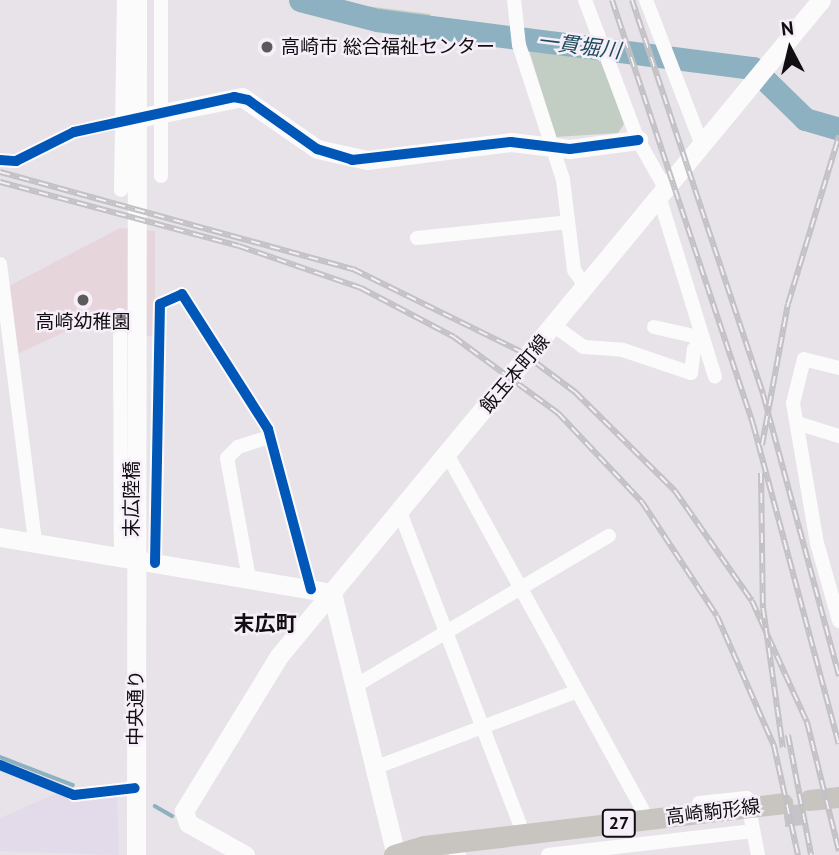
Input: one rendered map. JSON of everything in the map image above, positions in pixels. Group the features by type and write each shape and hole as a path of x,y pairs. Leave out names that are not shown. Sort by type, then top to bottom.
{"main road":[{"path":"839,797 811,807 839,810"},
{"name":"高崎駒形線","path":"396,855 783,810"}],"street":[{"path":"121,190 124,0"},
{"name":"末広陸橋","path":"137,0 139,434 146,552 138,560"},
{"name":"末広陸橋","path":"139,434 149,0"},
{"path":"161,0 161,176"},
{"path":"513,0 518,39 555,148 574,270 586,286"},
{"path":"585,0 638,141 662,192 715,377"},
{"path":"646,0 702,145"},
{"name":"飯玉本町線","path":"245,855 188,823 184,811 279,656 556,327 662,192 821,0"},
{"path":"0,160 16,161 74,132 162,111 242,97 317,149 352,159 510,142 555,148 638,141"},
{"path":"417,238 568,222"},
{"path":"0,264 36,543"},
{"path":"139,434 160,304 182,294 253,400 269,437 311,589"},
{"path":"120,316 139,434"},
{"path":"556,327 584,347 623,350 691,373 694,349 703,342"},
{"path":"654,327 703,342"},
{"path":"839,368 812,360 799,364 793,403 817,542 839,621"},
{"path":"797,424 839,436"},
{"path":"249,578 227,458 238,447 269,437"},
{"path":"447,454 575,692 643,810"},
{"path":"400,512 520,824"},
{"path":"355,685 609,536"},
{"path":"0,537 332,593 396,855"},
{"name":"中央通り","path":"136,855 138,560"},
{"path":"374,768 575,692"},
{"path":"74,795 135,788"},
{"path":"453,848 520,824 749,800 758,855"},
{"path":"548,855 663,848 753,829"}],"shaded area":[{"path":"317,0 430,14 432,24 338,8"},
{"path":"528,47 600,57 624,124 618,133 556,137"},
{"name":"高崎幼稚園","path":"120,228 155,231 155,336 123,335 122,315 95,318 17,354 9,286"},
{"path":"57,793 117,795 119,855 0,851 0,818"}],"waterway":[{"name":"一貫堀川","path":"300,0 377,20 753,68 805,119 839,129"},
{"path":"0,757 73,785"},
{"path":"155,806 172,816"}],"tunnel":[{"path":"784,816 812,813"}],"railway":[{"path":"612,0 753,424 839,744"},
{"path":"632,0 763,394 839,676"},
{"path":"762,445 788,304 839,136"},
{"path":"0,172 353,269 520,351 575,392 675,491 752,601 807,722 839,851"},
{"path":"0,182 239,246 361,288 454,337 558,413 642,502 717,616 774,746 798,855"},
{"path":"761,473 763,608 783,748"},
{"path":"788,735 811,855"}],"cycle path":[{"path":"0,160 16,161 74,132 234,97 248,100 317,149 352,160 511,142 570,149 638,140"},
{"path":"155,563 160,304 182,294 268,429 311,589"},
{"path":"0,765 74,795 135,788"}],"place":[{"name":"高崎市 総合福祉センター","path":"267,47"},
{"name":"高崎幼稚園","path":"83,300"}],"district":[{"name":"末広町","path":"265,624"}]}
